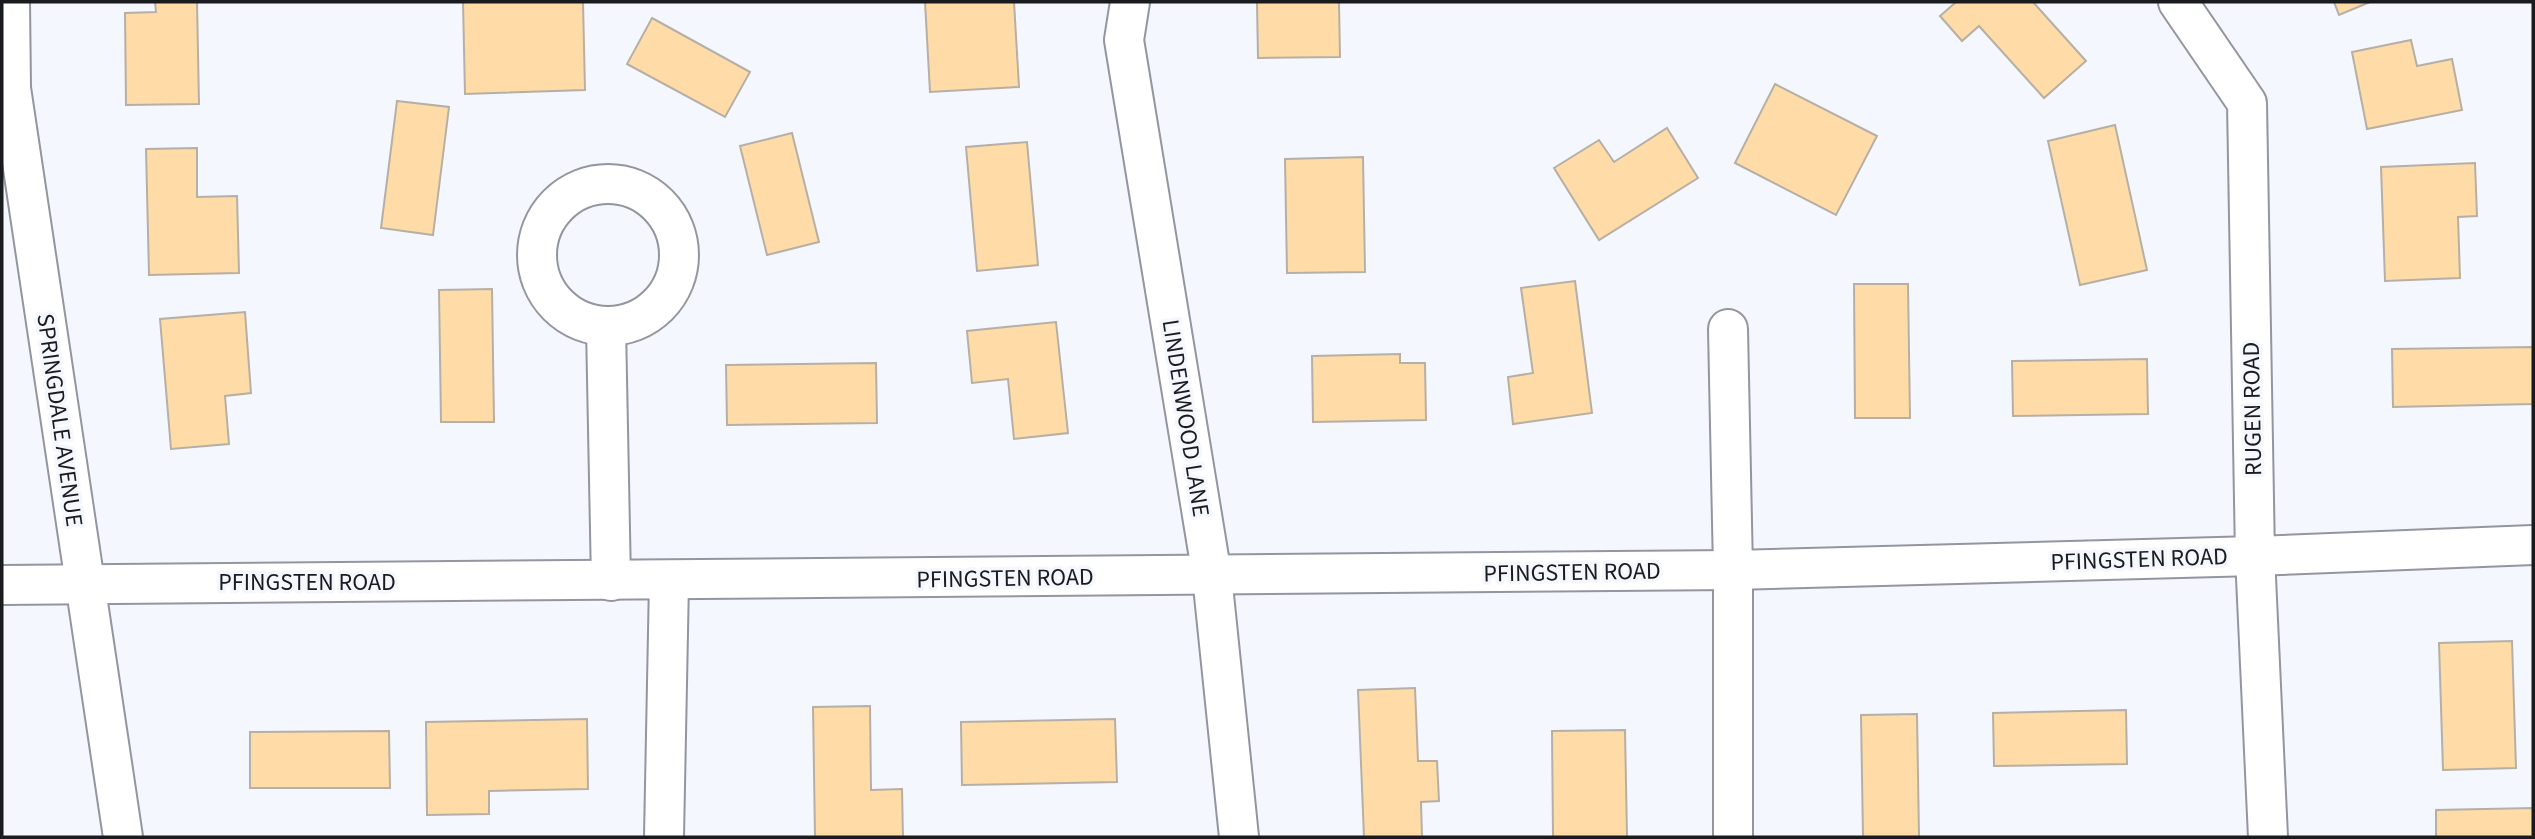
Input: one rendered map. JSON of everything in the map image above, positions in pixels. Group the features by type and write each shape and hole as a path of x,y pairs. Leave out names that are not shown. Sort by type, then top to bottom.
{"street":[{"name":"SPRINGDALE AVENUE","path":"10,2 11,88 123,837"},
{"name":"LINDENWOOD LANE","path":"1130,2 1124,40 1212,576 1239,837"},
{"name":"RUGEN ROAD","path":"2178,2 2247,103 2255,556 2268,837"},
{"path":"606,327 611,580"},
{"path":"1728,329 1733,570 1732,837"},
{"name":"PFINGSTEN ROAD","path":"2,585 1733,570 2255,556 2533,545"},
{"path":"664,837 669,581"}],"building":[{"path":"155,2 197,2 199,104 126,105 125,13 156,12"},
{"path":"463,2 583,2 585,90 465,94"},
{"path":"925,2 1014,2 1019,87 930,92"},
{"path":"1257,2 1339,2 1340,57 1258,58"},
{"path":"1956,2 2033,2 2086,61 2044,98 1979,26 1962,41 1940,16"},
{"path":"2334,2 2370,2 2339,15"},
{"path":"652,18 750,72 725,117 627,64"},
{"path":"2411,40 2417,66 2452,59 2462,110 2367,129 2352,52"},
{"path":"1775,84 1877,136 1836,215 1735,163"},
{"path":"397,101 449,107 433,235 381,228"},
{"path":"2115,125 2147,270 2080,285 2048,141"},
{"path":"1667,128 1698,178 1599,240 1554,168 1599,140 1614,162"},
{"path":"792,133 819,242 767,255 740,146"},
{"path":"1027,142 1038,265 977,271 966,147"},
{"path":"197,148 197,197 237,196 239,273 149,275 146,149"},
{"path":"1363,157 1365,272 1287,273 1285,159"},
{"path":"2475,163 2477,216 2458,217 2460,278 2385,281 2381,167"},
{"path":"1575,281 1592,413 1513,424 1508,377 1533,373 1521,288"},
{"path":"1854,284 1908,284 1910,418 1855,418"},
{"path":"492,289 494,422 441,422 439,290"},
{"path":"245,312 251,393 225,396 229,444 171,449 160,319"},
{"path":"1056,322 1068,433 1014,439 1008,379 972,383 967,331"},
{"path":"2533,347 2533,404 2393,407 2392,349"},
{"path":"1400,354 1400,363 1425,363 1426,420 1313,422 1312,356"},
{"path":"2147,359 2148,414 2013,416 2012,361"},
{"path":"876,363 877,423 727,425 726,365"},
{"path":"2512,641 2516,768 2443,770 2439,643"},
{"path":"1415,688 1418,761 1437,761 1439,801 1421,802 1422,837 1364,837 1358,690"},
{"path":"870,706 871,790 902,789 903,837 815,837 813,707"},
{"path":"2126,710 2127,764 1994,766 1993,713"},
{"path":"1917,714 1919,837 1863,837 1861,715"},
{"path":"587,719 588,789 489,791 489,814 427,815 426,722"},
{"path":"1115,719 1117,782 962,785 961,722"},
{"path":"1625,730 1627,837 1553,837 1552,731"},
{"path":"389,731 390,788 250,788 250,732"},
{"path":"2533,808 2533,837 2436,837 2436,810"}]}
